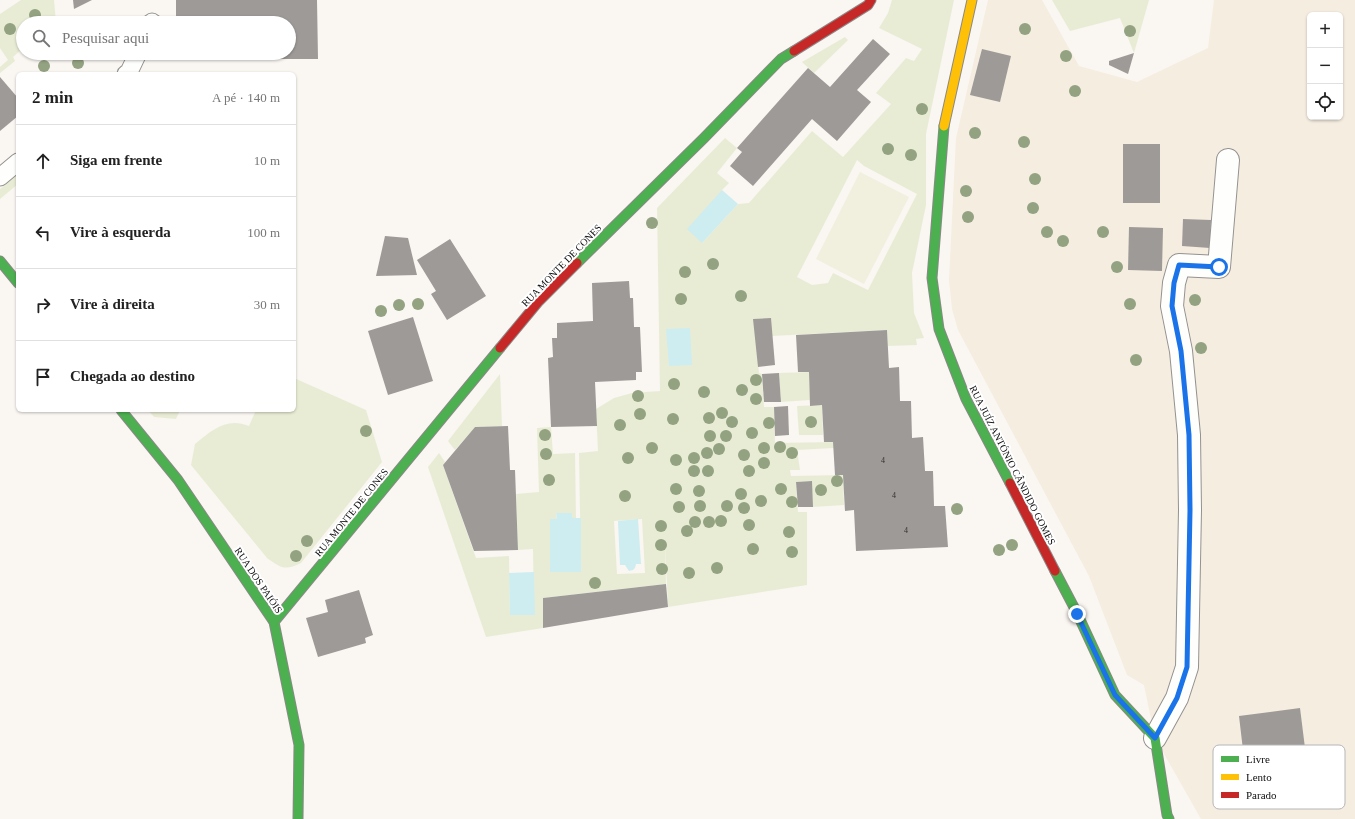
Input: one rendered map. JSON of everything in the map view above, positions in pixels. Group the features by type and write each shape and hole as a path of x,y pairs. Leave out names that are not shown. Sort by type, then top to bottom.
{"street":[{"name":"RUA MONTE DE CONES","path":"274,622 539,301 704,138 781,59 868,5 871,0"},
{"name":"RUA JUÍZ ANTÓNIO CÂNDIDO GOMES","path":"972,0 944,128 932,278 939,329 966,399 1077,614 1115,695 1155,738"},
{"path":"1169,819 1167,815 1155,738 1177,698 1187,667 1190,510 1189,435 1181,351 1172,306 1174,283 1179,265 1219,267 1228,160"},
{"path":"0,261 16,281"},
{"name":"RUA DOS PAIÓIS","path":"123,412 178,480 274,622 299,744 298,819"}],"lane":[{"path":"129,72 135,60"},
{"path":"0,177 16,164"}],"shaded area":[{"path":"988,0 1042,0 1079,66 1137,82 1208,48 1214,0 1355,0 1355,819 1201,819 1155,738 1144,685 1127,675 1089,576 958,330 952,309 949,280 956,138"}],"green space":[{"path":"21,0 54,0 55,16 16,16 16,54 13,57 15,61 0,73 0,67 8,60 0,48 0,14"},
{"path":"892,0 954,0 926,134 926,205 912,273 914,313 924,338 916,339 917,345 888,346 887,330 772,336 754,320 759,373 762,374 764,407 774,407 775,443 833,442 834,448 797,450 800,470 790,470 791,476 843,475 844,505 813,507 811,481 796,482 798,512 807,512 807,585 668,607 665,543 666,584 543,598 543,628 486,637 428,467 439,453 445,462 443,465 476,558 509,556 510,615 534,615 533,549 518,550 516,494 539,492 537,428 551,427 553,454 575,453 576,518 572,518 572,513 556,513 557,519 581,571 579,453 598,451 596,409 614,398 632,393 660,391 657,208 725,138 737,148 717,173 729,183 722,190 702,243 738,204 749,203 812,131 843,157 891,104 876,93 906,58 914,61 922,49 879,28 888,13","holes":["857,160 864,166 917,194 868,290 833,273 828,283 812,285 797,277","642,519 645,573 617,574 614,521"]},
{"path":"1052,0 1149,0 1134,53 1120,18 1070,31"},
{"path":"845,37 848,40 814,73 802,62"},
{"path":"860,172 909,197 864,284 816,259"},
{"path":"16,176 16,186 0,199 0,189"},
{"path":"809,372 810,400 781,402 779,373"},
{"path":"500,374 502,426 475,427 455,450 448,441"},
{"path":"296,379 366,410 382,462 301,563 291,567 287,568 280,566 267,558 191,465 195,444 208,434 220,426 227,424 234,423 249,426 255,412 296,412"},
{"path":"822,405 823,435 799,435 797,406"},
{"path":"150,412 179,412 176,419 154,417"}],"water":[{"path":"722,190 738,204 702,243 687,229"},
{"path":"690,328 692,365 669,366 666,329"},
{"path":"556,513 572,513 572,518 581,518 581,572 550,572 550,519 557,519"},
{"path":"638,519 641,564 636,564 634,569 629,571 625,565 620,565 618,521"},
{"path":"534,572 535,615 510,615 509,573"}],"building":[{"path":"73,0 92,0 74,9"},
{"path":"176,0 317,0 318,59 296,59 296,16 176,16"},
{"path":"873,39 890,54 857,90 871,102 837,141 812,119 753,186 730,166 742,152 737,148 808,68 830,87"},
{"path":"982,49 1011,56 1000,102 970,95"},
{"path":"1134,53 1128,74 1109,65 1109,61"},
{"path":"0,77 16,96 16,118 0,131"},
{"path":"1123,144 1160,144 1160,203 1123,203"},
{"path":"1183,219 1211,220 1210,248 1182,246"},
{"path":"1129,227 1163,228 1162,271 1128,270"},
{"path":"385,236 408,238 417,275 376,276"},
{"path":"450,239 486,296 447,320 431,294 436,291 417,260"},
{"path":"629,281 630,298 633,298 634,327 640,327 642,372 636,372 636,380 595,382 597,426 551,427 548,358 553,357 552,338 557,338 557,323 593,321 592,283"},
{"path":"413,317 433,381 388,395 368,331"},
{"path":"771,318 775,365 758,367 753,319"},
{"path":"887,330 889,368 899,367 900,401 911,401 912,438 923,437 925,471 933,471 934,506 945,506 948,547 856,551 854,510 845,511 843,475 835,475 833,442 824,442 822,405 810,406 809,372 798,372 796,335"},
{"path":"779,373 781,402 764,402 762,374"},
{"path":"788,406 789,435 775,436 774,407"},
{"path":"508,426 510,470 515,470 518,550 474,551 443,465 475,427"},
{"path":"812,481 813,507 798,507 796,482"},
{"path":"666,584 668,607 543,628 543,598"},
{"path":"359,590 373,635 365,638 366,643 318,657 306,618 328,612 325,600"},
{"path":"1300,708 1305,745 1242,745 1239,716"}],"traffic: fast":[{"path":"577,263 704,138 781,59 794,51"},
{"path":"944,126 932,278 939,329 966,399 1010,483"},
{"path":"0,261 16,281"},
{"path":"274,622 500,348"},
{"path":"123,412 178,480 274,622 299,745 298,819"},
{"path":"1055,571 1077,613 1115,695 1155,738 1167,815 1169,819"}],"traffic: slow":[{"path":"944,126 972,0"}],"traffic: jam":[{"path":"794,51 868,5 871,0"},
{"path":"500,348 539,301 577,263"},
{"path":"1010,483 1055,571"}],"route":[{"path":"1077,614 1115,695 1155,738 1177,698 1187,667 1190,510 1189,435 1181,351 1172,306 1174,283 1179,265 1219,267"}]}
